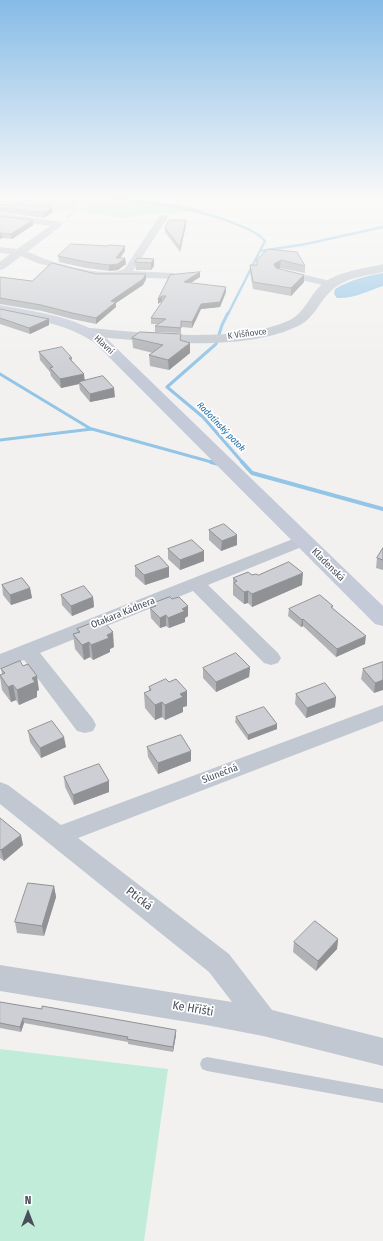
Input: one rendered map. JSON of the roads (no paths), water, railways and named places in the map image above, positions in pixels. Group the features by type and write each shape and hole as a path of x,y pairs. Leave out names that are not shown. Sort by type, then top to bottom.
{"main road":[{"name":"Hlavní","path":"0,309 68,324 90,332 242,481 274,510"},
{"name":"Kladenská","path":"274,510 383,619"}],"street":[{"path":"0,267 14,257"},
{"path":"34,257 41,261 105,277 124,274 173,276"},
{"path":"124,274 136,257"},
{"path":"271,283 283,268 331,284"},
{"name":"K Višňovce","path":"90,332 138,336 190,337 233,336 267,332 301,320 323,291 331,284 341,279 383,268"},
{"name":"Otakara Kádnera","path":"0,662 303,540"},
{"path":"195,584 271,658"},
{"path":"28,651 85,725"},
{"name":"Slunečná","path":"58,836 383,713"},
{"name":"Ptická","path":"0,791 219,963 263,1022"},
{"name":"Ke Hřišti","path":"0,978 206,1011 263,1022 383,1052"}],"lane":[{"path":"207,1064 383,1096"}],"water":[{"path":"383,273 383,286 343,298 337,298 334,294 335,289 346,283"}],"waterway":[{"name":"Radotínský potok","path":"228,314 257,257"},
{"name":"Radotínský potok","path":"228,313 222,325 216,344 167,387 203,417 243,463"},
{"path":"0,374 91,429"},
{"path":"0,440 92,429 215,463"},
{"path":"211,462 215,463"},
{"name":"Radotínský potok","path":"242,462 252,473 383,509"},
{"path":"215,463 219,464"}]}
